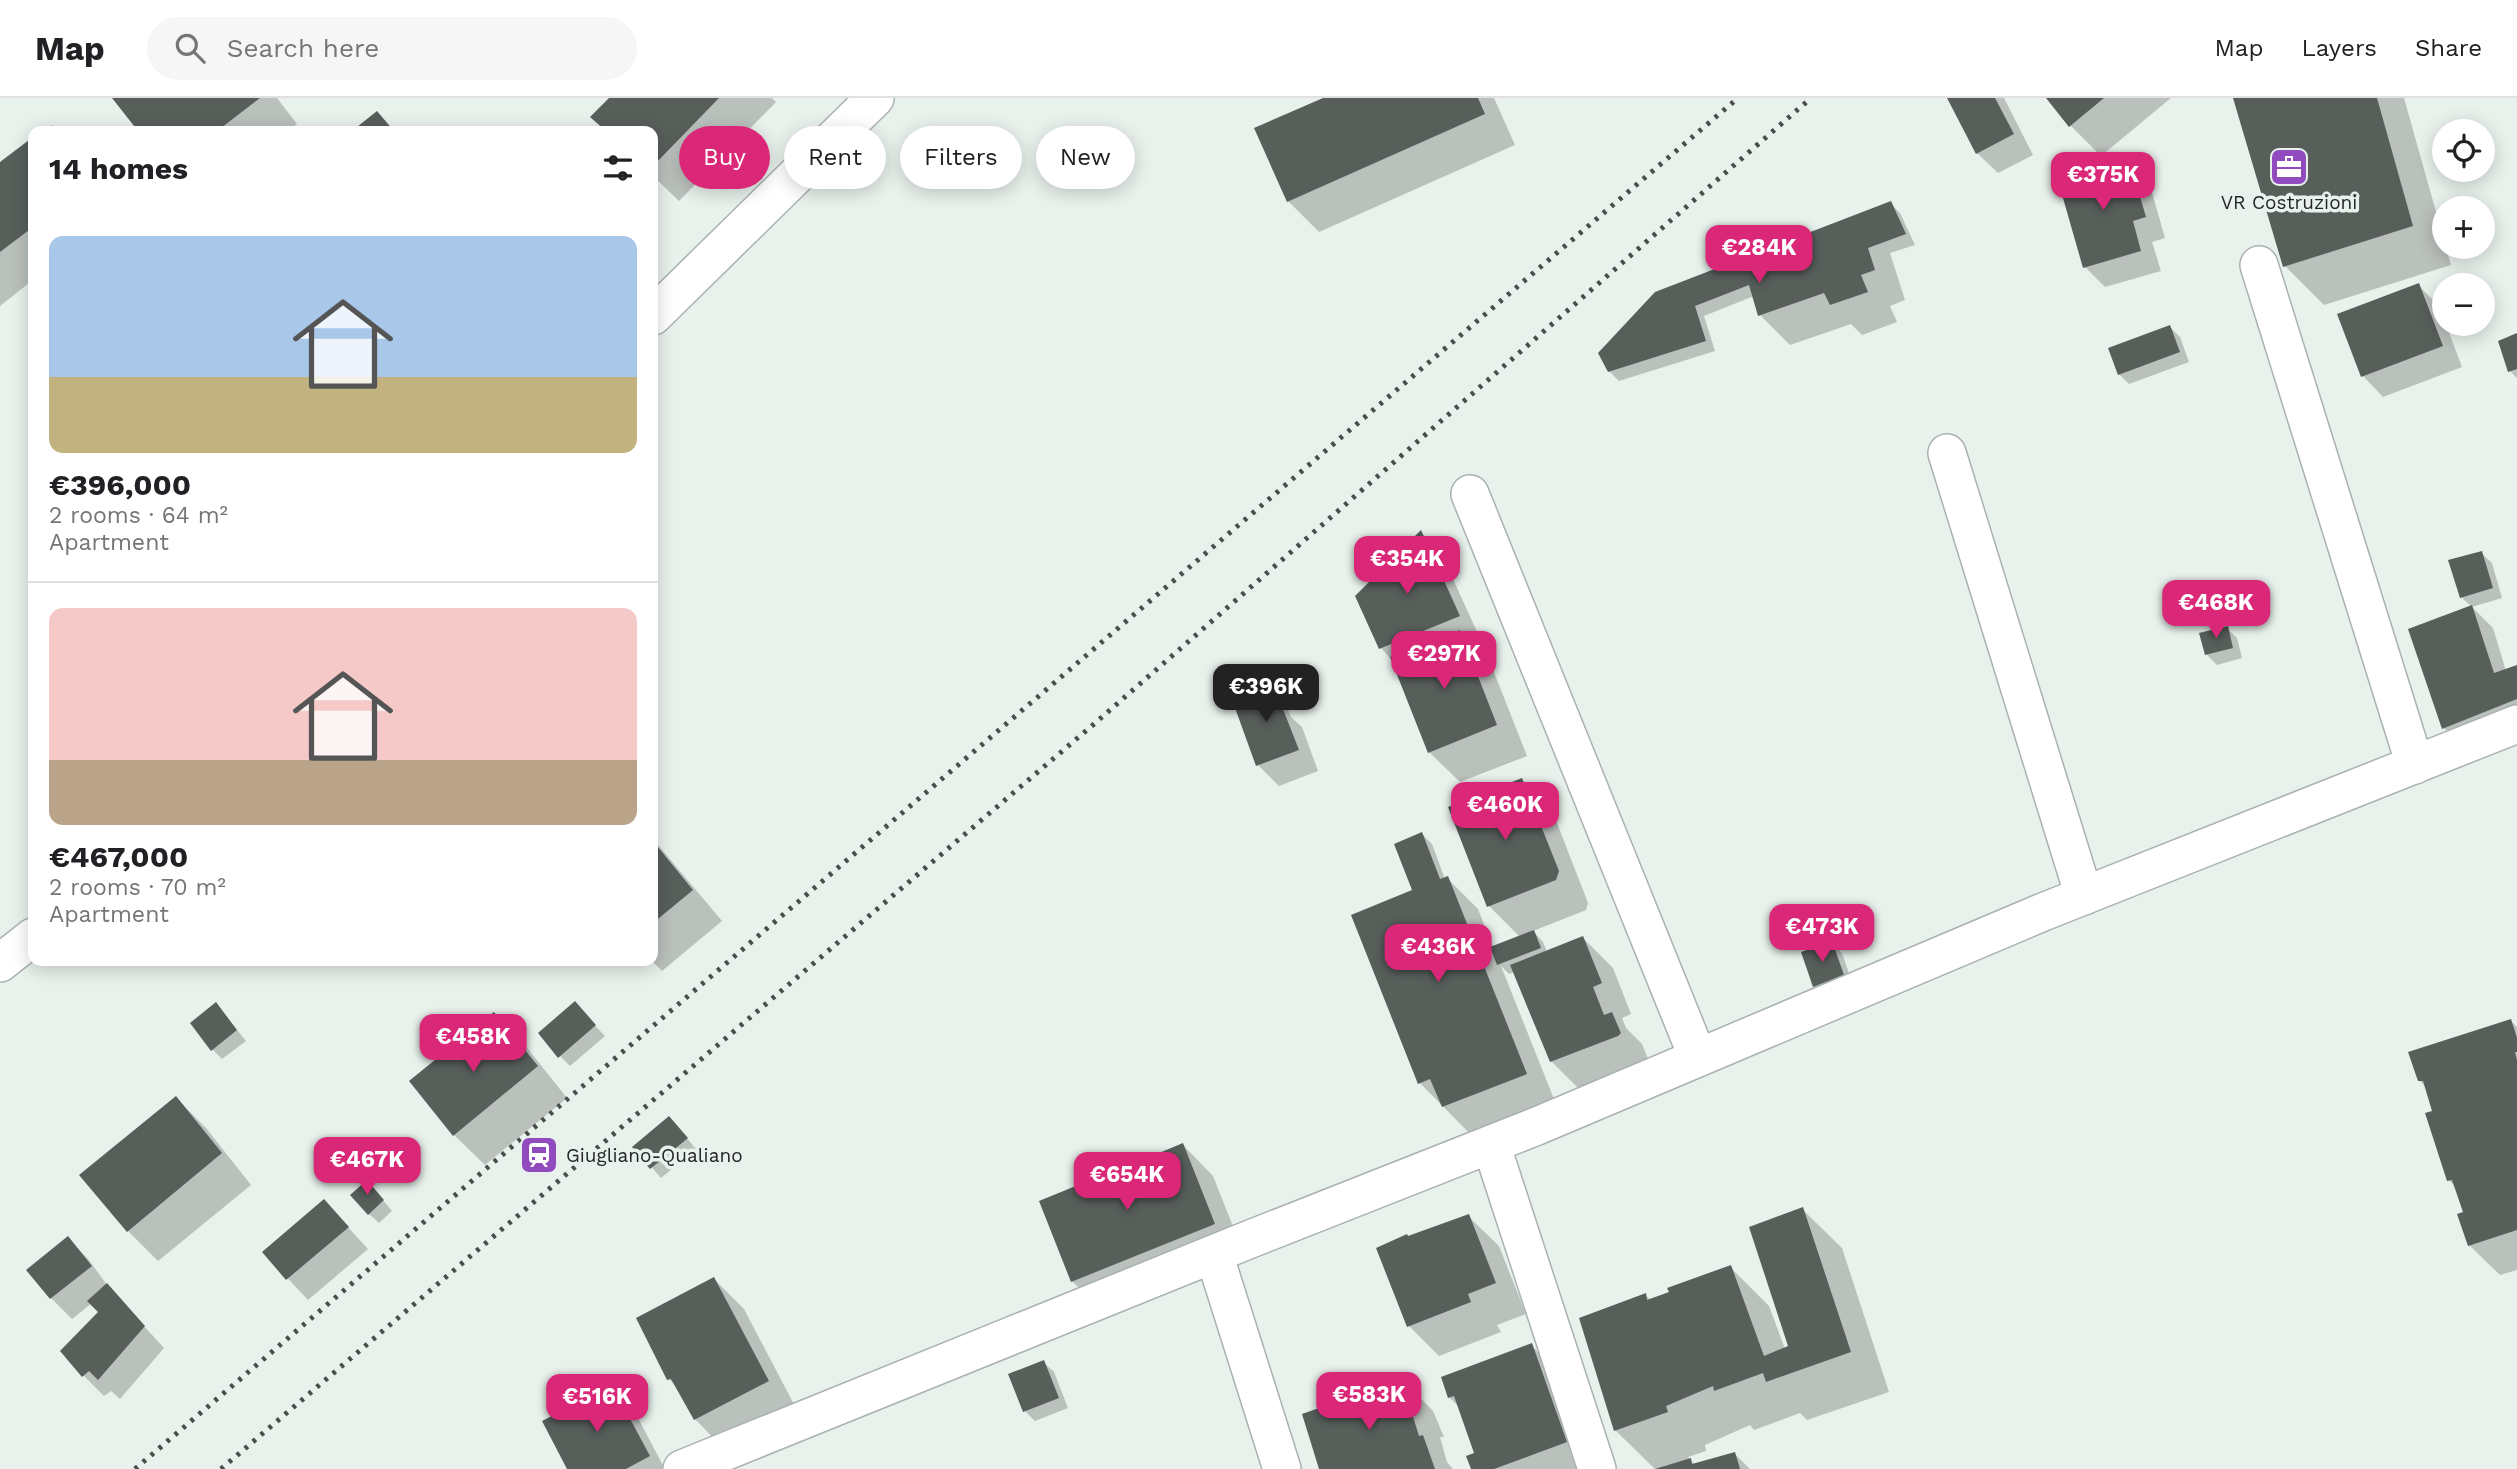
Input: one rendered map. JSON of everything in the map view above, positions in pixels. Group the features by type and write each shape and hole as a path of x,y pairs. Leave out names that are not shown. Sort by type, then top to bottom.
{"street":[{"path":"658,310 875,98"},
{"path":"2259,265 2415,765"},
{"path":"1947,453 2084,896"},
{"path":"1470,494 1698,1058"},
{"path":"682,1469 1491,1144 2084,896 2517,724"},
{"path":"0,963 28,941"},
{"path":"1491,1144 1597,1469"},
{"path":"1214,1254 1282,1469"}],"building":[{"path":"112,98 260,98 224,126 134,126"},
{"path":"609,98 719,98 692,126 679,126 679,139 658,161 658,126 600,126 590,117"},
{"path":"1323,98 1478,98 1485,114 1287,202 1254,128"},
{"path":"1947,98 1995,98 2014,134 1976,154"},
{"path":"2046,98 2104,98 2069,127"},
{"path":"2233,98 2377,98 2413,226 2283,267"},
{"path":"377,111 390,126 358,126"},
{"path":"28,141 28,231 0,252 0,162"},
{"path":"2114,160 2117,170 2131,166 2146,217 2133,221 2141,251 2083,268 2057,177"},
{"path":"1891,201 1906,234 1868,248 1875,270 1861,275 1868,292 1830,305 1824,293 1758,316 1749,285 1695,306 1706,341 1608,372 1598,353 1655,292"},
{"path":"2419,283 2432,317 2432,336 2439,336 2443,346 2361,377 2337,314"},
{"path":"2170,325 2180,352 2118,375 2108,348"},
{"path":"2517,333 2517,369 2508,372 2498,341"},
{"path":"1421,530 1460,616 1379,649 1355,596"},
{"path":"2482,551 2493,588 2460,598 2448,560"},
{"path":"2472,605 2494,673 2517,665 2517,699 2442,729 2408,629"},
{"path":"2228,626 2233,648 2205,655 2199,633"},
{"path":"1460,630 1497,725 1428,753 1390,657"},
{"path":"1270,676 1299,750 1256,766 1234,705"},
{"path":"1522,778 1559,871 1556,880 1487,907 1448,807"},
{"path":"1422,832 1440,879 1448,876 1527,1074 1442,1107 1430,1079 1418,1084 1351,915 1412,890 1394,844"},
{"path":"658,847 693,890 658,919"},
{"path":"1534,930 1541,948 1497,965 1490,947"},
{"path":"1583,936 1602,983 1593,987 1604,1015 1612,1012 1621,1033 1550,1062 1510,965"},
{"path":"1832,941 1844,975 1813,987 1801,952"},
{"path":"575,1001 596,1025 558,1058 538,1033"},
{"path":"216,1002 237,1030 211,1051 190,1023"},
{"path":"494,1012 538,1066 453,1136 409,1081"},
{"path":"2511,1019 2517,1038 2517,1230 2468,1246 2457,1214 2463,1212 2452,1180 2447,1181 2425,1113 2432,1111 2423,1081 2418,1081 2408,1052"},
{"path":"176,1096 222,1153 127,1232 79,1175"},
{"path":"669,1116 688,1138 650,1169 632,1147"},
{"path":"1183,1143 1215,1224 1071,1282 1039,1201 1083,1183 1081,1179 1138,1156 1140,1161"},
{"path":"367,1180 384,1200 368,1215 350,1195"},
{"path":"324,1199 349,1227 286,1280 262,1252"},
{"path":"1803,1207 1851,1352 1766,1382 1763,1373 1714,1391 1713,1386 1666,1406 1668,1412 1614,1431 1579,1318 1646,1293 1647,1300 1669,1292 1667,1288 1731,1265 1764,1356 1788,1346 1749,1227"},
{"path":"1469,1214 1496,1283 1468,1294 1471,1302 1407,1327 1376,1248 1407,1234 1408,1236"},
{"path":"68,1236 92,1266 50,1299 26,1270"},
{"path":"714,1277 769,1381 694,1420 671,1379 667,1380 636,1318"},
{"path":"107,1283 145,1326 98,1380 89,1371 82,1377 60,1351 98,1312 87,1301"},
{"path":"1532,1343 1567,1442 1494,1469 1471,1469 1466,1456 1474,1453 1454,1396 1448,1398 1441,1377"},
{"path":"1044,1360 1059,1398 1023,1412 1008,1374"},
{"path":"1403,1378 1414,1406 1410,1407 1419,1436 1423,1435 1435,1469 1319,1469 1302,1414"},
{"path":"612,1385 650,1456 626,1469 567,1469 542,1421"},
{"path":"1735,1452 1740,1469 1655,1469 1691,1458 1692,1464"}],"railway":[{"path":"135,1469 1738,98"},
{"path":"221,1469 1094,724 1811,98"}],"place":[{"name":"VR Costruzioni","path":"2289,167"},
{"name":"Giugliano-Qualiano","path":"539,1155"}]}
